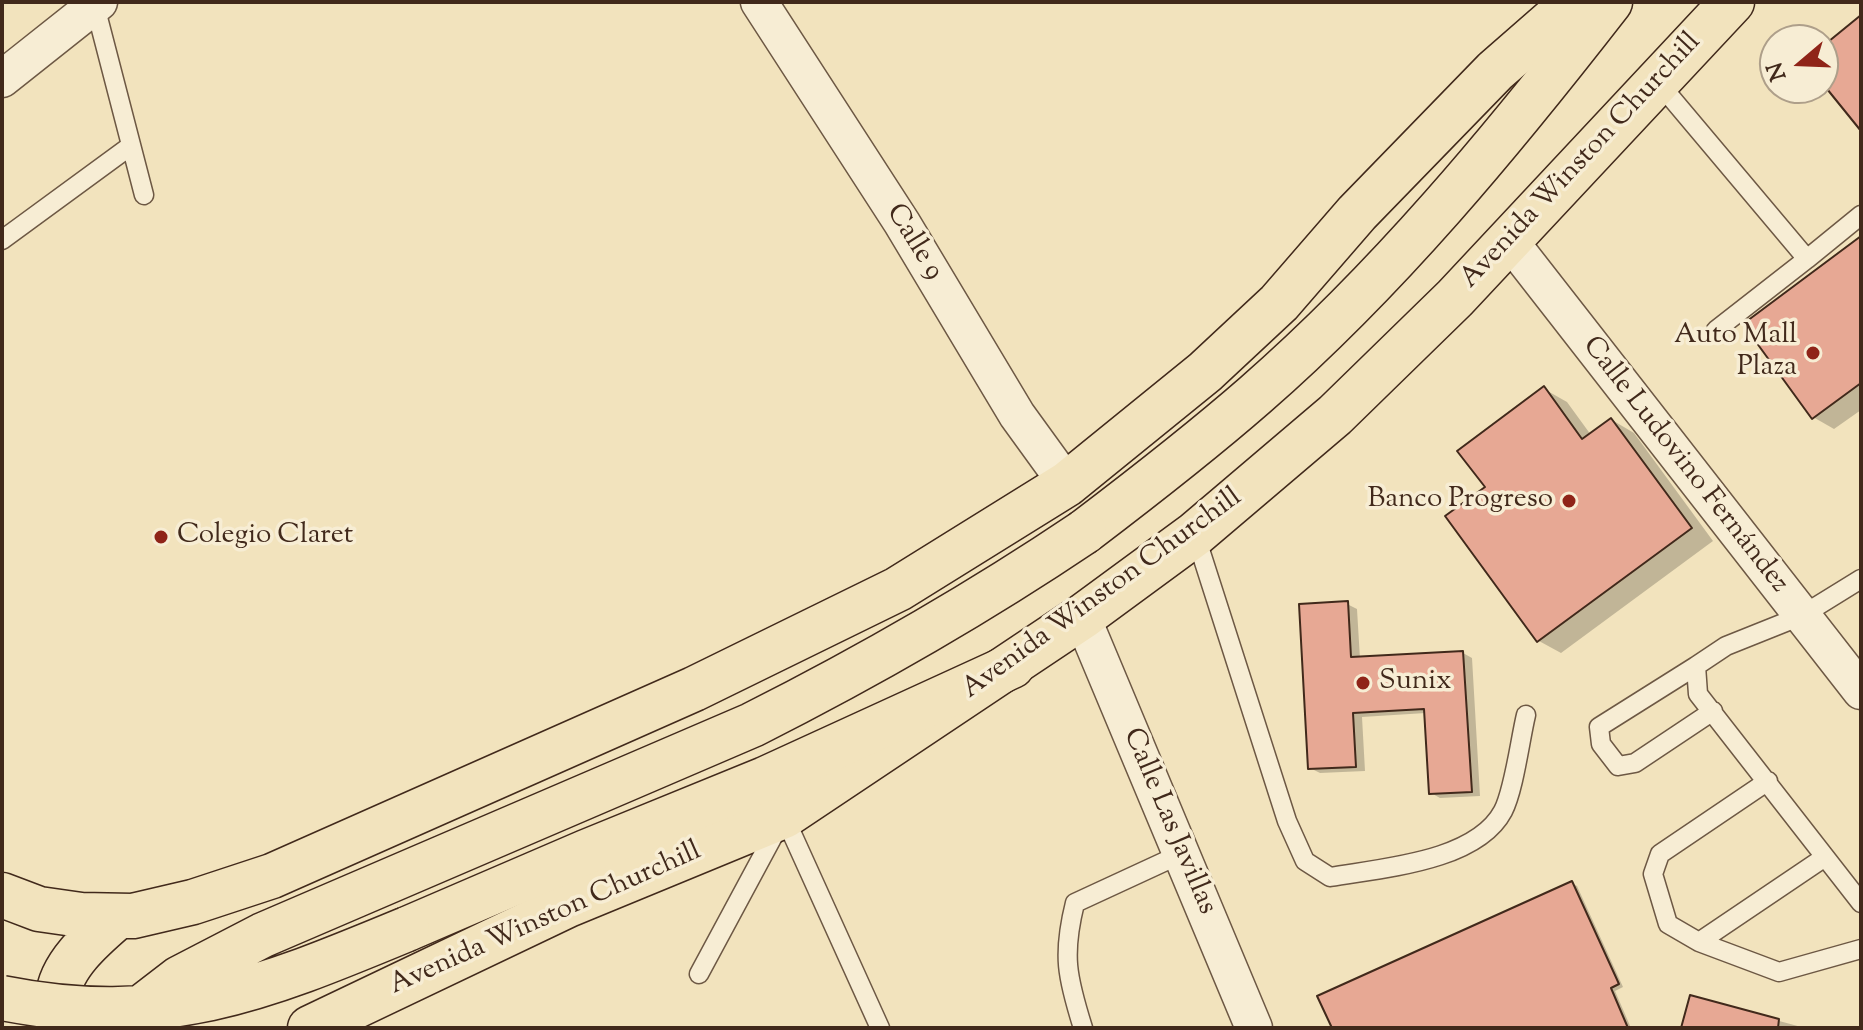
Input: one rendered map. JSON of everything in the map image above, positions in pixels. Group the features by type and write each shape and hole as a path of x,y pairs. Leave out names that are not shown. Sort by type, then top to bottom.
{"main road":[{"path":"2,895 39,909 117,917 193,902 272,876 831,625 898,589 1067,484 1205,372 1279,303 1357,213 1495,71 1574,2"},
{"path":"115,1028 180,978 263,935 752,725 919,638 1084,532 1256,394 1361,294 1519,119 1610,2"},
{"name":"Avenida Winston Churchill","path":"328,1018 568,905 784,816 1082,617 1195,534 1335,415 1509,240 1732,2"},
{"path":"2,998 97,1009 159,1010 218,999 279,982 765,779 1012,666"},
{"path":"63,1028 58,996 70,968 89,941 117,917"}],"street":[{"name":"Calle 9","path":"759,2 902,223 1017,415 1067,484"},
{"path":"2,79 97,4"},
{"name":"Calle Ludovino Fernández","path":"1509,240 1861,691"},
{"name":"Calle Las Javillas","path":"1082,617 1254,1028"}],"lane":[{"path":"97,4 129,147 144,195"},
{"path":"1658,82 1807,259"},
{"path":"2,240 129,147"},
{"path":"1716,330 1861,215"},
{"path":"1195,534 1287,821 1305,861 1330,877 1443,857 1477,837 1503,811 1526,715"},
{"path":"1713,711 1635,763 1618,766 1601,744 1599,727 1726,646 1801,616 1861,579"},
{"path":"1696,666 1698,694 1861,903"},
{"path":"1768,781 1660,854 1653,874 1668,924 1699,942 1779,972 1861,949"},
{"path":"699,974 784,816"},
{"path":"784,816 880,1028"},
{"path":"1083,1028 1070,988 1065,945 1075,903 1181,854"},
{"path":"1699,942 1825,857"}],"building":[{"path":"1861,15 1861,131 1839,104 1839,33"},
{"name":"Auto Mall Plaza","path":"1861,236 1861,383 1812,419 1743,324"},
{"name":"Banco Progreso","path":"1544,386 1582,439 1611,418 1692,528 1537,642 1445,516 1485,487 1457,451"},
{"name":"Sunix","path":"1348,601 1351,657 1463,651 1472,792 1429,794 1424,709 1353,713 1356,767 1308,769 1299,604"},
{"path":"1572,881 1619,984 1611,988 1628,1028 1332,1028 1317,996"},
{"path":"1690,995 1779,1019 1778,1028 1681,1028"}],"place":[{"name":"Auto Mall Plaza","path":"1813,353"},
{"name":"Banco Progreso","path":"1569,501"},
{"name":"Colegio Claret","path":"161,537"},
{"name":"Sunix","path":"1363,683"}]}
